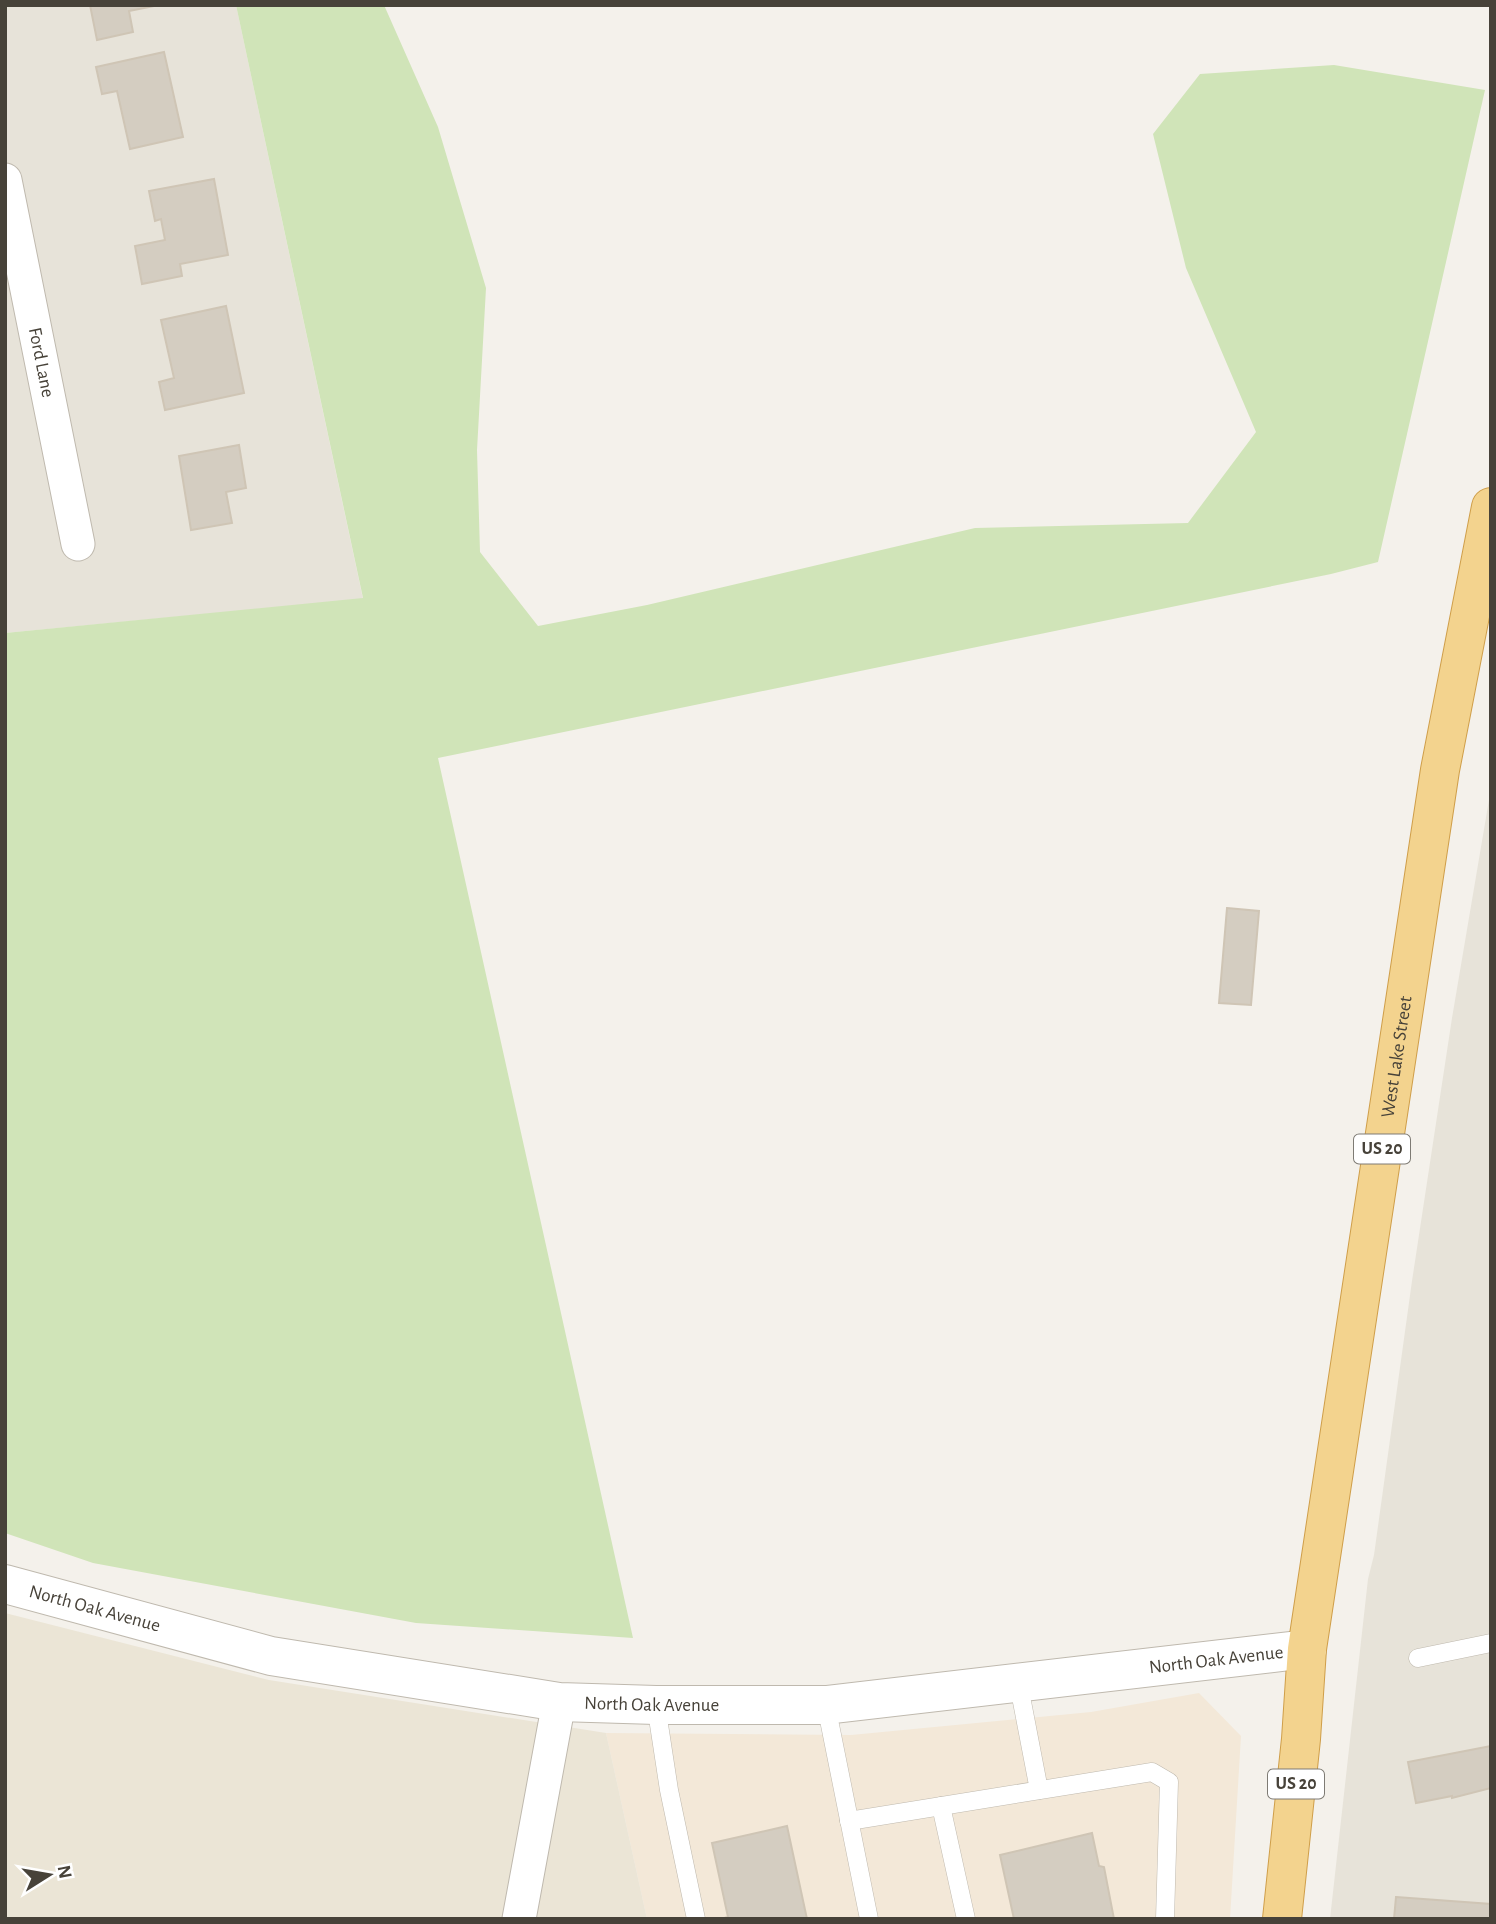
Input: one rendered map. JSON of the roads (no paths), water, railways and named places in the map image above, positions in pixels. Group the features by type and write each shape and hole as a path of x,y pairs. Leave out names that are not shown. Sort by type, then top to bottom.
{"highway":[{"name":"West Lake Street","path":"1307,1649 1440,770 1491,507"},
{"name":"US 20","path":"1282,1919 1301,1739 1307,1649"}],"street":[{"name":"Ford Lane","path":"5,180 78,544"},
{"name":"North Oak Avenue","path":"5,1584 271,1656 559,1702 826,1705 1307,1649"},
{"path":"519,1919 559,1702"}],"lane":[{"path":"1418,1657 1491,1643"},
{"path":"1018,1681 1039,1790"},
{"path":"656,1705 669,1790 696,1919"},
{"path":"826,1705 869,1919"},
{"path":"849,1821 1152,1772 1169,1782 1165,1919"},
{"path":"942,1806 966,1919"}]}
